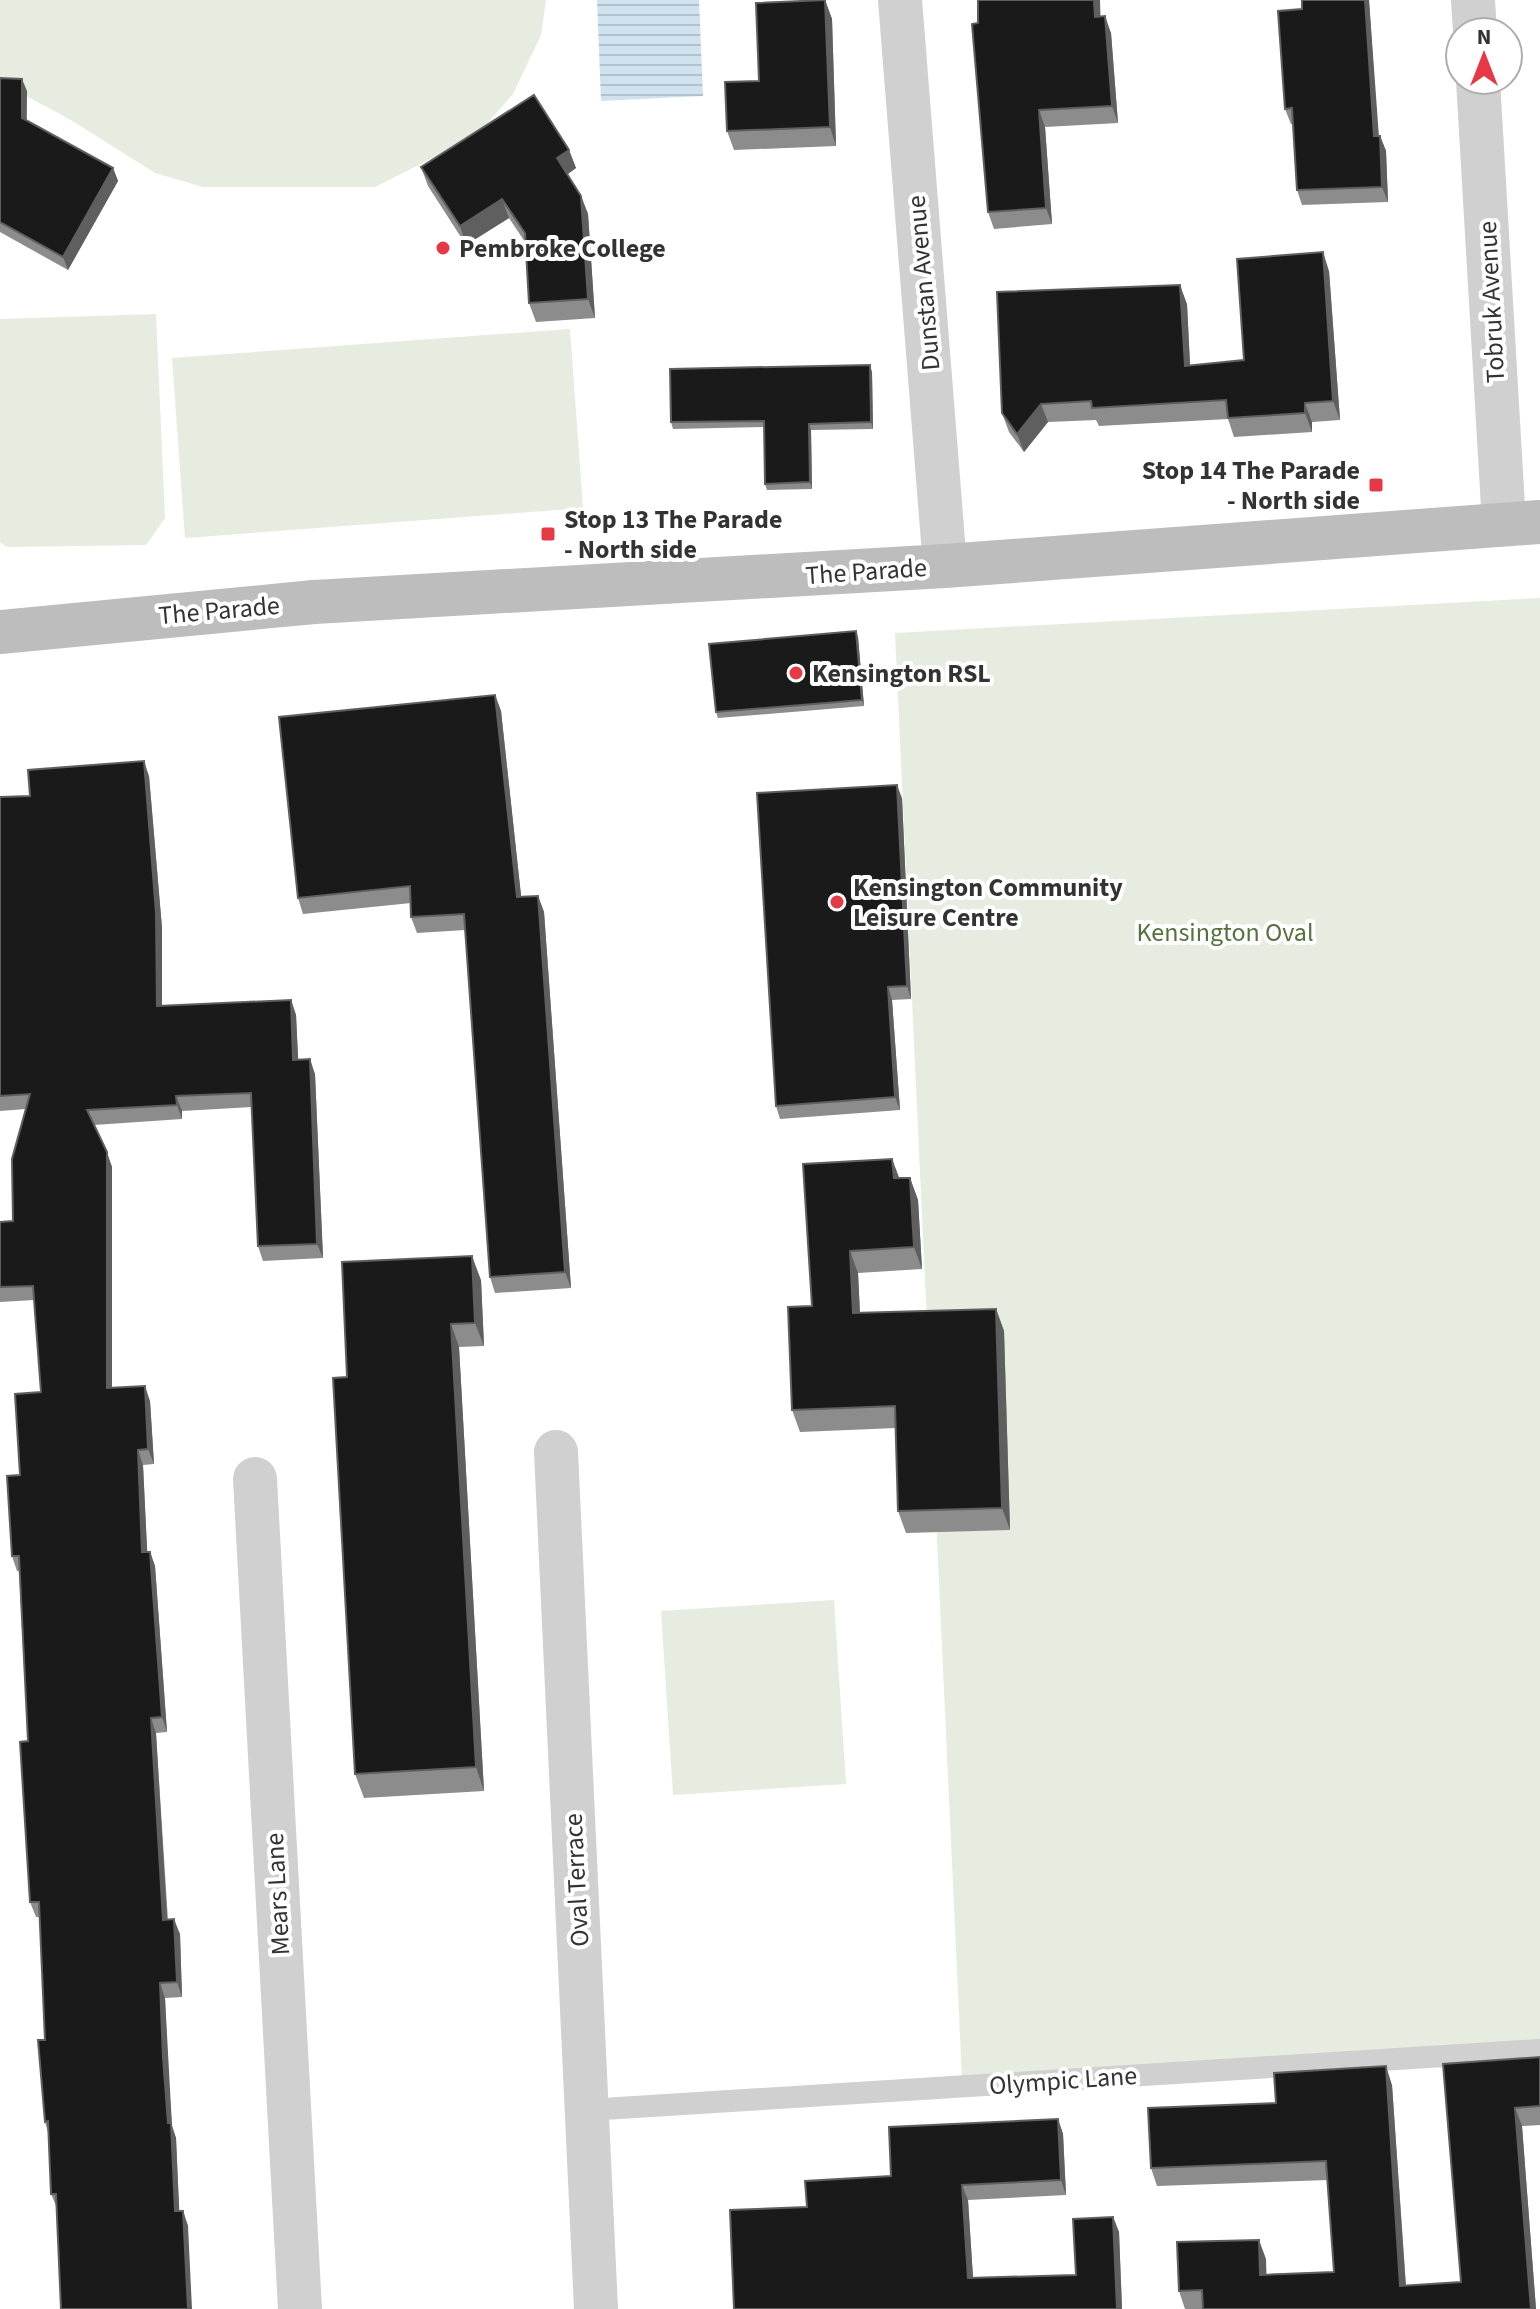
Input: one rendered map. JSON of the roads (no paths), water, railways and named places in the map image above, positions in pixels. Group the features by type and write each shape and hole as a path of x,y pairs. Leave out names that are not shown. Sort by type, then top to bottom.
{"main road":[{"name":"The Parade","path":"0,632 314,602 945,566 1522,523"}],"street":[{"name":"Dunstan Avenue","path":"900,0 945,566"},
{"name":"Tobruk Avenue","path":"1480,96 1522,523"},
{"name":"Oval Terrace","path":"556,1452 596,2309"},
{"name":"Mears Lane","path":"255,1479 300,2309"}],"lane":[{"name":"Olympic Lane","path":"587,2110 1540,2050"}],"water":[{"path":"597,0 699,0 703,96 601,101"}],"place":[{"name":"Pembroke College","path":"443,248"},
{"name":"Stop 14 The Parade - North side","path":"1376,485"},
{"name":"Stop 13 The Parade - North side","path":"548,534"},
{"name":"Kensington RSL","path":"796,673"},
{"name":"Kensington Community Leisure Centre","path":"837,902"}],"park label":[{"name":"Kensington Oval","path":"1225,932"}]}
